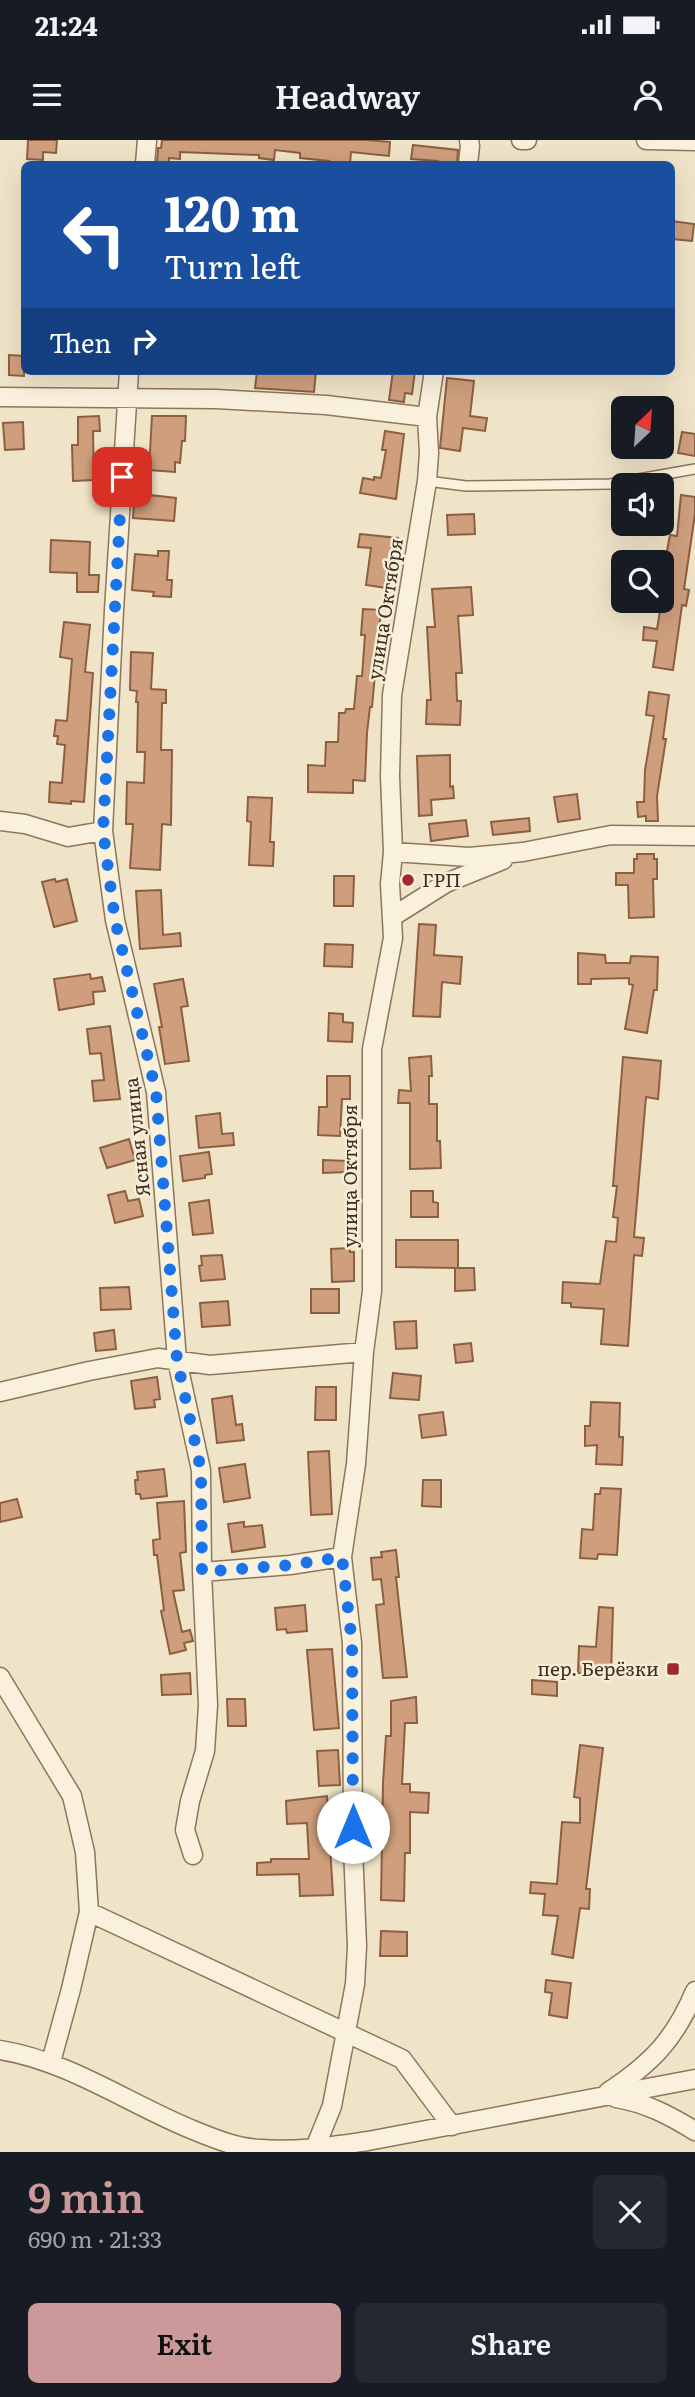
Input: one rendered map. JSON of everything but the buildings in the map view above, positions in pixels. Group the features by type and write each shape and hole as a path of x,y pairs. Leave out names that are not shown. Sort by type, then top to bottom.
{"street":[{"path":"145,161 147,140"},
{"path":"468,140 468,161"},
{"path":"521,140 527,140"},
{"path":"646,140 695,141"},
{"name":"Ясная улица","path":"129,375 103,831 115,920 156,1092 177,1360 201,1470 208,1706 205,1751 190,1801 185,1830 193,1855"},
{"name":"улица Октября","path":"315,2148 332,2106 355,1984 357,1946 353,1848 352,1643 342,1557 356,1464 364,1352 372,1291 372,1049 393,938 390,884 393,852 390,776 392,695 427,481 427,417 433,375"},
{"path":"0,397 127,397 327,405 427,417"},
{"path":"0,821 25,824 68,837 103,831"},
{"path":"393,852 469,857 523,852 611,835 695,835"},
{"path":"392,917 446,883 523,852"},
{"path":"0,1392 158,1358 210,1365 364,1352"},
{"path":"202,1572 290,1565 342,1557"},
{"path":"0,1677 6,1697 72,1796 85,1852 89,1912 51,2062"},
{"path":"89,1912 402,2059 452,2126"},
{"path":"602,2096 631,2077 658,2053 684,2017 695,1991"},
{"path":"0,2050 51,2062 172,2122 219,2141 259,2150 315,2148 452,2126 695,2079"},
{"path":"602,2096 647,2105 695,2131"}],"lane":[{"path":"427,481 466,486 610,484 695,470"}],"place":[{"name":"ГРП","path":"408,880"},
{"name":"пер. Берёзки","path":"673,1669"}],"route":[{"path":"122,477 103,831 115,920 156,1092 177,1360 201,1470 202,1572 290,1565 342,1557 352,1643 353,1827"}]}
